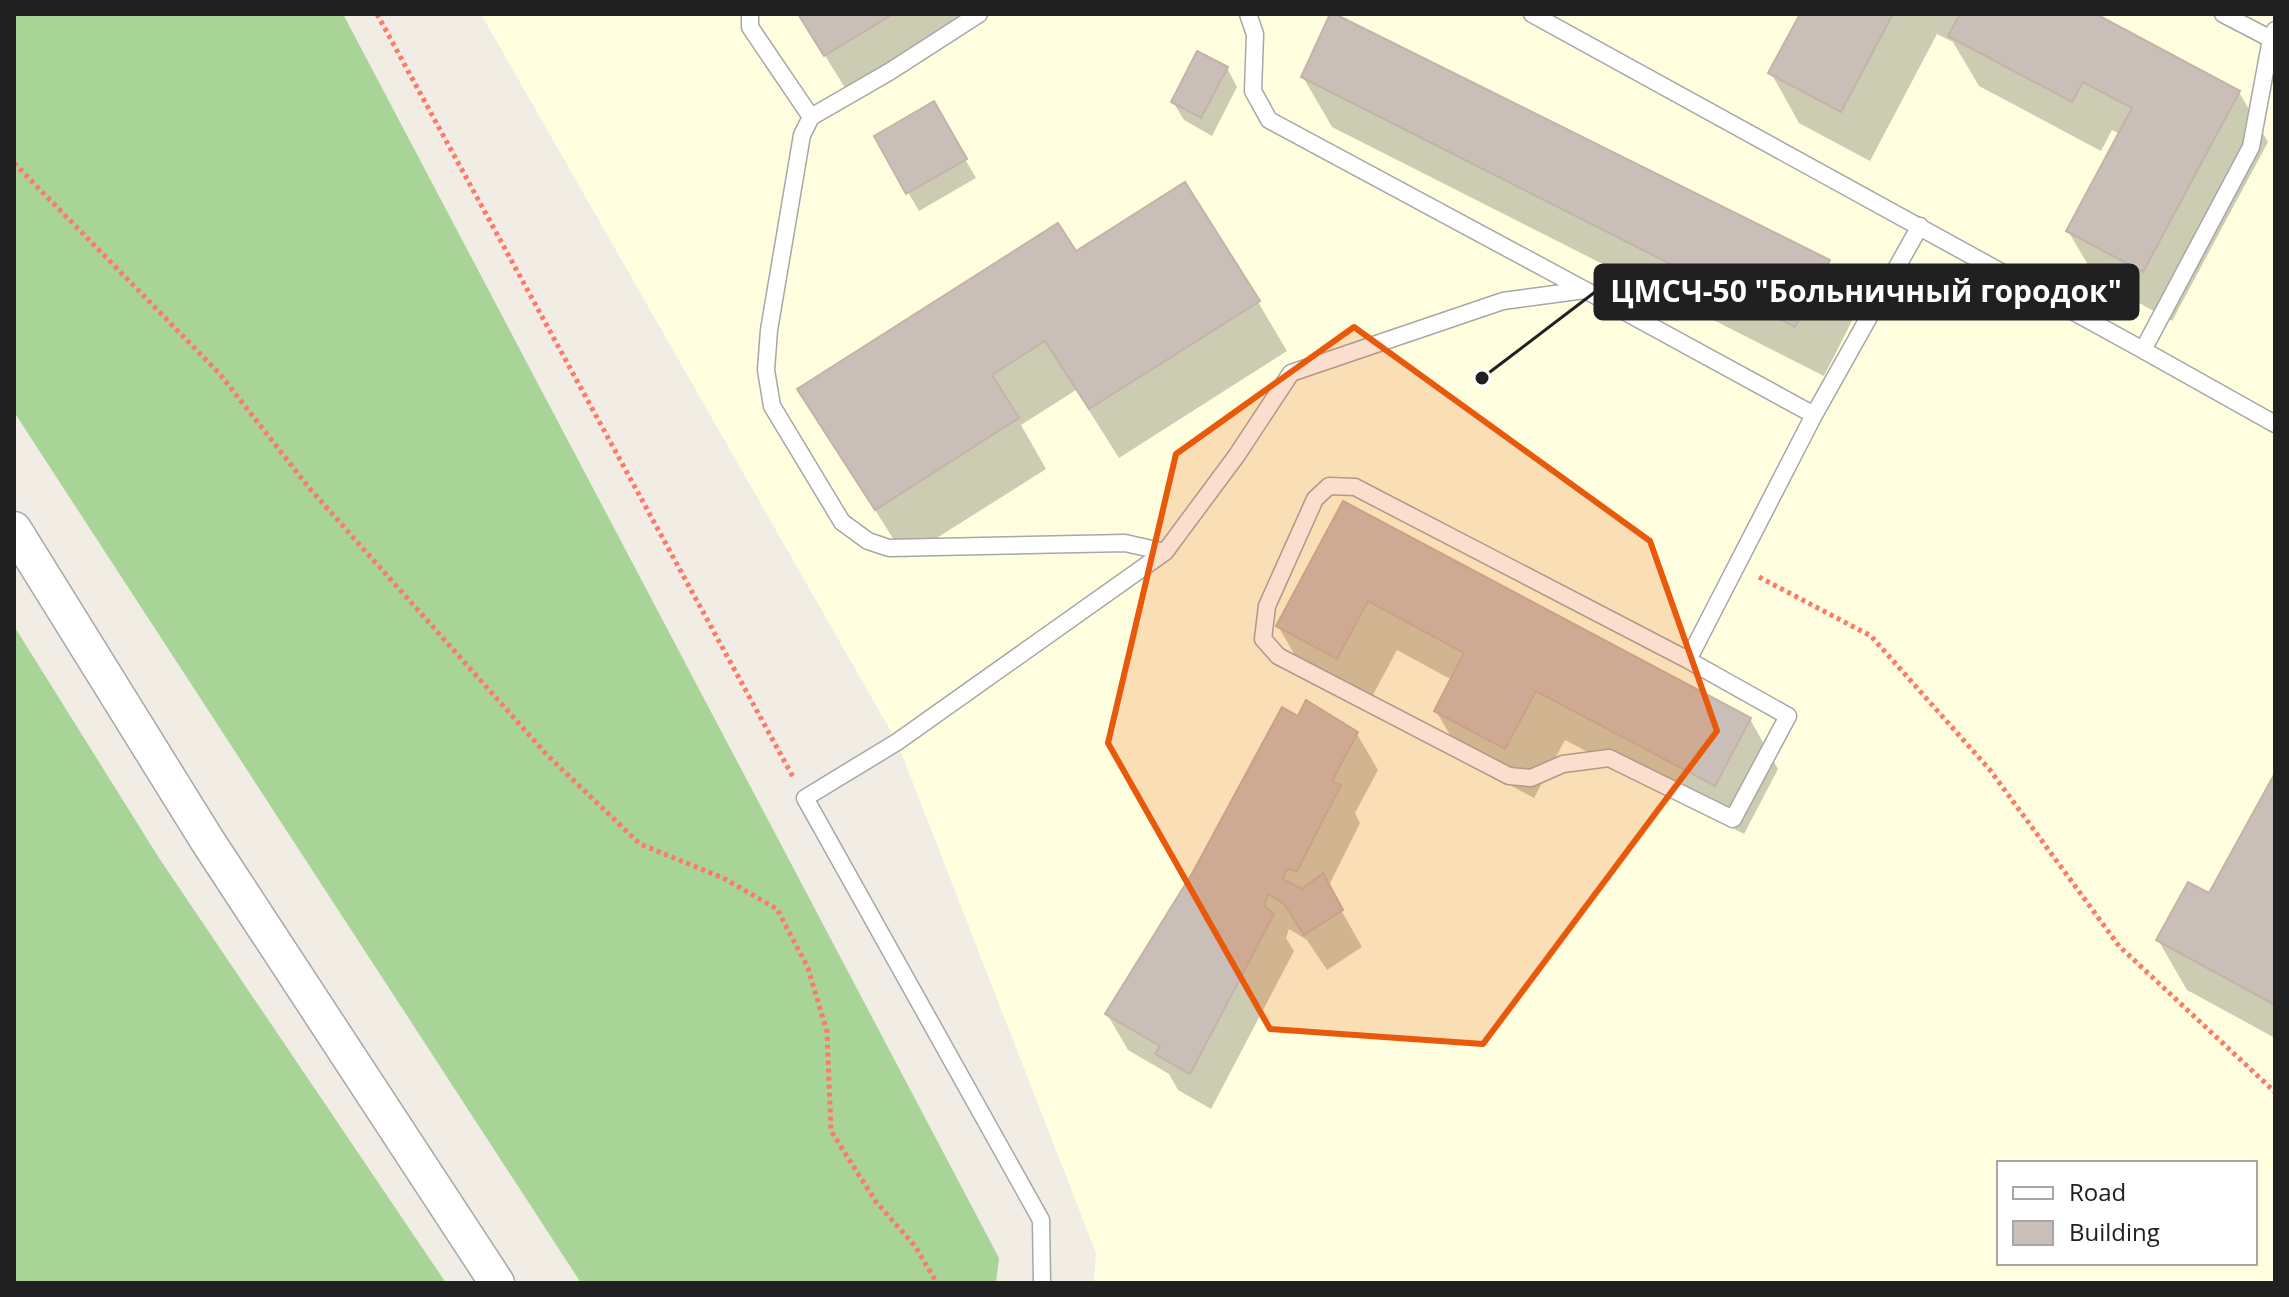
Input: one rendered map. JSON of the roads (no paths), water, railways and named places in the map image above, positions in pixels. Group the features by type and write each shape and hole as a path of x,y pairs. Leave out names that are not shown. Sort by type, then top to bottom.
{"street":[{"path":"14,529 207,840 497,1283"}],"lane":[{"path":"750,14 750,27 811,117"},
{"path":"979,14 889,72 811,117 802,135 769,330 766,370 772,406 842,522 868,541 889,548 1125,543 1165,552"},
{"path":"1248,14 1255,34 1253,91 1269,120 1814,415"},
{"path":"1532,14 2275,424"},
{"path":"2143,350 2251,147 2273,34 2223,14"},
{"path":"1688,660 1814,415 1920,226"},
{"path":"1042,1283 1041,1220 805,798 897,742 1165,552 1237,455 1291,373 1503,301 1585,290"},
{"path":"1329,486 1355,487 1688,660 1788,716 1733,819 1609,758 1563,764 1531,778 1509,776 1278,656 1263,639 1264,622 1267,606 1315,499 1329,486"}],"place":[{"name":"ЦМСЧ-50 \"Больничный городок\"","path":"1482,378"}]}
